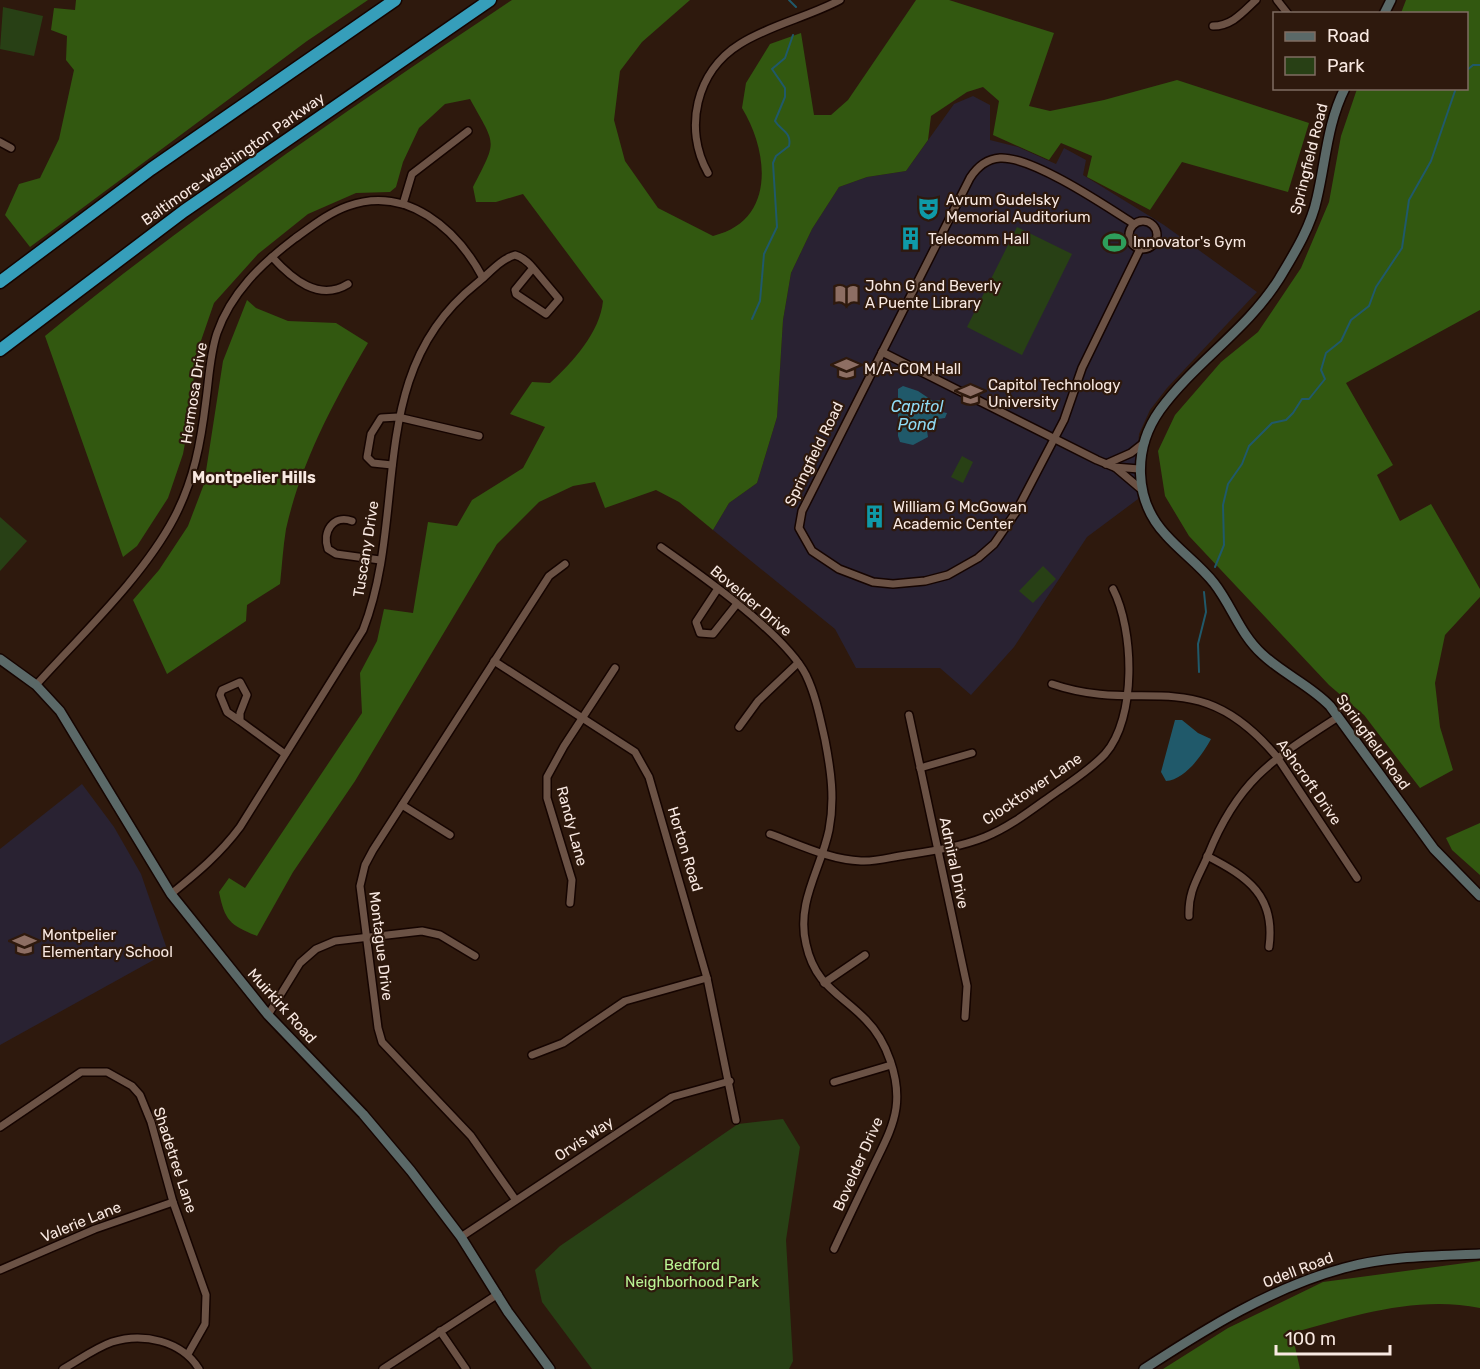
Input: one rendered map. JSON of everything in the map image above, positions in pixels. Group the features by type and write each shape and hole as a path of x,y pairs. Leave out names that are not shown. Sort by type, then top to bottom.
{"highway":[{"path":"0,282 160,163 395,0"},
{"name":"Baltimore-Washington Parkway","path":"0,350 184,211 490,0"}],"street":[{"path":"708,173 696,141 695,117 700,94 720,61 752,37 810,15 840,0"},
{"path":"1213,26 1223,26 1233,21 1256,0"},
{"path":"1277,0 1286,12"},
{"name":"Springfield Road","path":"1344,90 1328,134 1315,207 1285,269 1255,312 1160,410 1145,442 1140,469 1142,490 1149,513 1159,528 1214,582 1249,640 1264,656 1312,689 1338,717 1434,849 1480,896"},
{"path":"403,204 412,174 468,131"},
{"path":"0,142 11,148"},
{"path":"1134,224 1128,236 1132,244 1140,249 1153,246 1157,232 1148,222 1134,224 1060,179 1008,159 986,162 970,178 882,352 1105,464 1140,469"},
{"name":"Hermosa Drive","path":"36,686 135,574 167,531 187,492 197,459 217,333 231,303 246,282 273,257 318,222 349,206 377,200 403,204 422,211 442,225 471,258 483,278"},
{"path":"1054,439 1068,411 1082,368 1140,249"},
{"name":"Tuscany Drive","path":"171,894 223,850 240,827 363,630 374,597 398,417 412,371 428,338 455,302 508,257 515,255 522,257 533,268"},
{"path":"273,257 291,276 312,288 334,291 348,284"},
{"path":"533,268 559,299 546,314 516,294 514,290 533,268"},
{"name":"Springfield Road","path":"882,352 798,522 801,536 812,551 839,569 873,582 903,584 938,578 968,565 986,551 1006,529 1054,439"},
{"path":"392,465 370,461 369,444 376,422 381,418 398,417 479,436"},
{"path":"1105,464 1131,453 1145,442"},
{"path":"1114,467 1142,490"},
{"path":"352,521 345,519 334,521 326,537 328,549 336,554 380,560"},
{"name":"Bovelder Drive","path":"661,547 781,642 805,673 818,707 832,774 832,812 822,852 808,889 804,925 808,954 824,982 835,995 872,1026 891,1065 897,1098 893,1120 834,1249"},
{"name":"Montague Drive","path":"515,1199 471,1136 382,1042 360,902 361,876 373,850 549,576 565,564"},
{"name":"Clocktower Lane","path":"770,834 822,852 863,861 939,849 968,843 1000,830 1088,769 1105,754 1113,742 1120,728 1127,696 1126,631 1119,600 1113,589"},
{"path":"717,590 696,622 700,633 713,634 736,605"},
{"name":"Muirkirk Road","path":"0,659 36,686 70,724 114,803 171,894 268,1015 363,1114 411,1171 461,1237 550,1369"},
{"name":"Horton Road","path":"495,661 635,752 646,767 707,978 730,1081 736,1120"},
{"path":"739,727 758,701 798,663"},
{"name":"Randy Lane","path":"570,903 572,880 546,786 552,767 615,668"},
{"path":"240,721 240,713 247,695 240,682 222,690 220,695 227,712 285,754"},
{"name":"Ashcroft Drive","path":"1052,684 1073,691 1127,696 1172,695 1213,704 1262,739 1357,878"},
{"name":"Admiral Drive","path":"909,715 967,986 965,1017"},
{"path":"1189,915 1191,887 1216,832 1240,795 1276,757 1338,717"},
{"path":"920,768 972,753"},
{"path":"402,805 450,835"},
{"path":"1207,856 1241,875 1258,891 1269,918 1269,947"},
{"path":"268,1015 308,954 335,941 366,939 406,932 431,933 450,940 475,956"},
{"path":"824,982 865,955"},
{"path":"532,1055 572,1037 626,1002 707,978"},
{"path":"834,1082 891,1065"},
{"name":"Shadetree Lane","path":"0,1127 81,1072 107,1072 132,1086 140,1095 151,1122 173,1202 206,1295 205,1324 188,1354"},
{"name":"Orvis Way","path":"461,1237 515,1199 672,1097 730,1081"},
{"name":"Valerie Lane","path":"0,1270 95,1229 173,1202"},
{"name":"Odell Road","path":"1144,1369 1236,1313 1284,1288 1318,1276 1388,1260 1480,1254"},
{"path":"383,1369 498,1294"},
{"path":"440,1331 466,1369"},
{"path":"63,1369 110,1343 124,1339 163,1342 188,1354 199,1369"}],"shaded area":[{"name":"Capitol Technology University","path":"973,96 990,105 990,140 1018,147 1056,164 1064,148 1086,160 1083,175 1164,225 1257,292 1167,388 1150,410 1139,434 1136,472 1138,499 1087,537 1014,647 971,695 940,668 856,668 835,629 713,530 729,503 757,483 777,417 783,320 791,273 812,229 839,187 867,177 906,171 954,104"},
{"path":"82,784 114,827 141,874 168,952 0,1045 0,849"}],"green space":[{"path":"76,0 368,0 307,41 30,247 5,215 19,184 40,178 59,139 74,70 66,60 67,36 51,30 54,8 75,10"},
{"path":"512,0 690,0 642,42 620,71 614,120 625,161 658,208 713,236 733,228 748,216 757,201 761,183 758,144 742,108 746,83 770,44 801,33 814,115 831,115 848,100 916,0 949,0 1054,33 1029,106 1050,111 1104,100 1177,80 1309,123 1288,192 1182,162 1150,210 1087,177 1092,156 1061,143 1049,160 993,135 999,101 983,87 967,92 931,116 928,140 906,171 867,177 839,187 812,229 791,273 783,320 777,417 757,483 729,503 713,530 679,502 656,490 605,508 595,482 573,486 539,502 497,544 355,781 293,872 257,936 230,921 219,892 229,878 245,888 362,713 360,673 377,641 384,609 413,613 428,522 457,526 472,500 523,468 545,427 510,414 532,382 550,383 568,366 584,346 597,324 603,301 523,194 496,202 476,202 473,187 487,160 491,143 489,135 470,99 445,104 419,128 403,162 396,187 390,192 356,193 308,214 258,254 214,303 194,361 193,400 183,454 168,498 137,546 123,557 45,336 216,204 333,121"},
{"path":"1406,0 1480,0 1480,310 1346,383 1393,465 1377,475 1400,521 1431,504 1480,589 1480,597 1445,635 1435,683 1440,727 1453,770 1420,788 1364,715 1329,685 1189,536 1165,496 1158,451 1175,415 1221,362 1258,332 1301,268 1329,202 1341,136 1357,90 1468,90 1468,12 1401,12"},
{"path":"3,7 43,16 34,56 0,49"},
{"path":"1017,227 1072,254 1022,355 967,327"},
{"path":"247,300 256,308 288,321 336,323 368,343 331,410 300,480 286,529 280,584 247,605 246,621 167,674 133,600 159,570 188,526 204,484 223,361"},
{"path":"962,456 973,462 963,483 951,477"},
{"path":"0,517 27,541 0,571"},
{"path":"1043,566 1056,579 1033,603 1019,591"},
{"path":"1480,823 1480,875 1452,850 1446,838"},
{"name":"Bedford Neighborhood Park","path":"783,1119 800,1147 786,1240 793,1361 789,1369 592,1369 542,1302 535,1270 560,1246 738,1124"},
{"path":"1480,1261 1480,1308 1432,1304 1385,1309 1292,1333 1300,1369 1163,1369 1228,1328 1323,1282"}],"water":[{"name":"Capitol Pond","path":"903,386 918,391 933,401 940,400 943,405 942,412 947,413 945,418 938,419 927,431 928,437 913,445 900,442 898,436 898,389"},
{"path":"1175,720 1182,720 1198,733 1211,739 1198,759 1186,771 1173,780 1166,781 1161,772"}],"waterway":[{"path":"789,0 796,7"},
{"path":"752,319 760,301 764,254 777,227 773,163 776,156 789,146 790,141 775,121 785,97 785,88 772,69 785,58 793,35"},
{"path":"1468,69 1473,65 1480,65"},
{"path":"1215,567 1224,545 1223,505 1228,484 1242,464 1249,446 1272,423 1286,420 1302,399 1309,399 1325,379 1321,370 1326,353 1341,341 1351,320 1369,306 1376,287 1402,248 1409,200 1431,161 1455,90"},
{"path":"1199,672 1198,644 1206,612 1204,592"}],"place":[{"name":"Avrum Gudelsky Memorial Auditorium","path":"928,209"},
{"name":"Telecomm Hall","path":"910,239"},
{"name":"Innovator's Gym","path":"1115,242"},
{"name":"John G and Beverly A Puente Library","path":"847,295"},
{"name":"M/A-COM Hall","path":"846,369"},
{"name":"Capitol Technology University","path":"970,394"},
{"name":"William G McGowan Academic Center","path":"875,516"},
{"name":"Montpelier Elementary School","path":"24,944"}],"district":[{"name":"Montpelier Hills","path":"254,477"}]}
